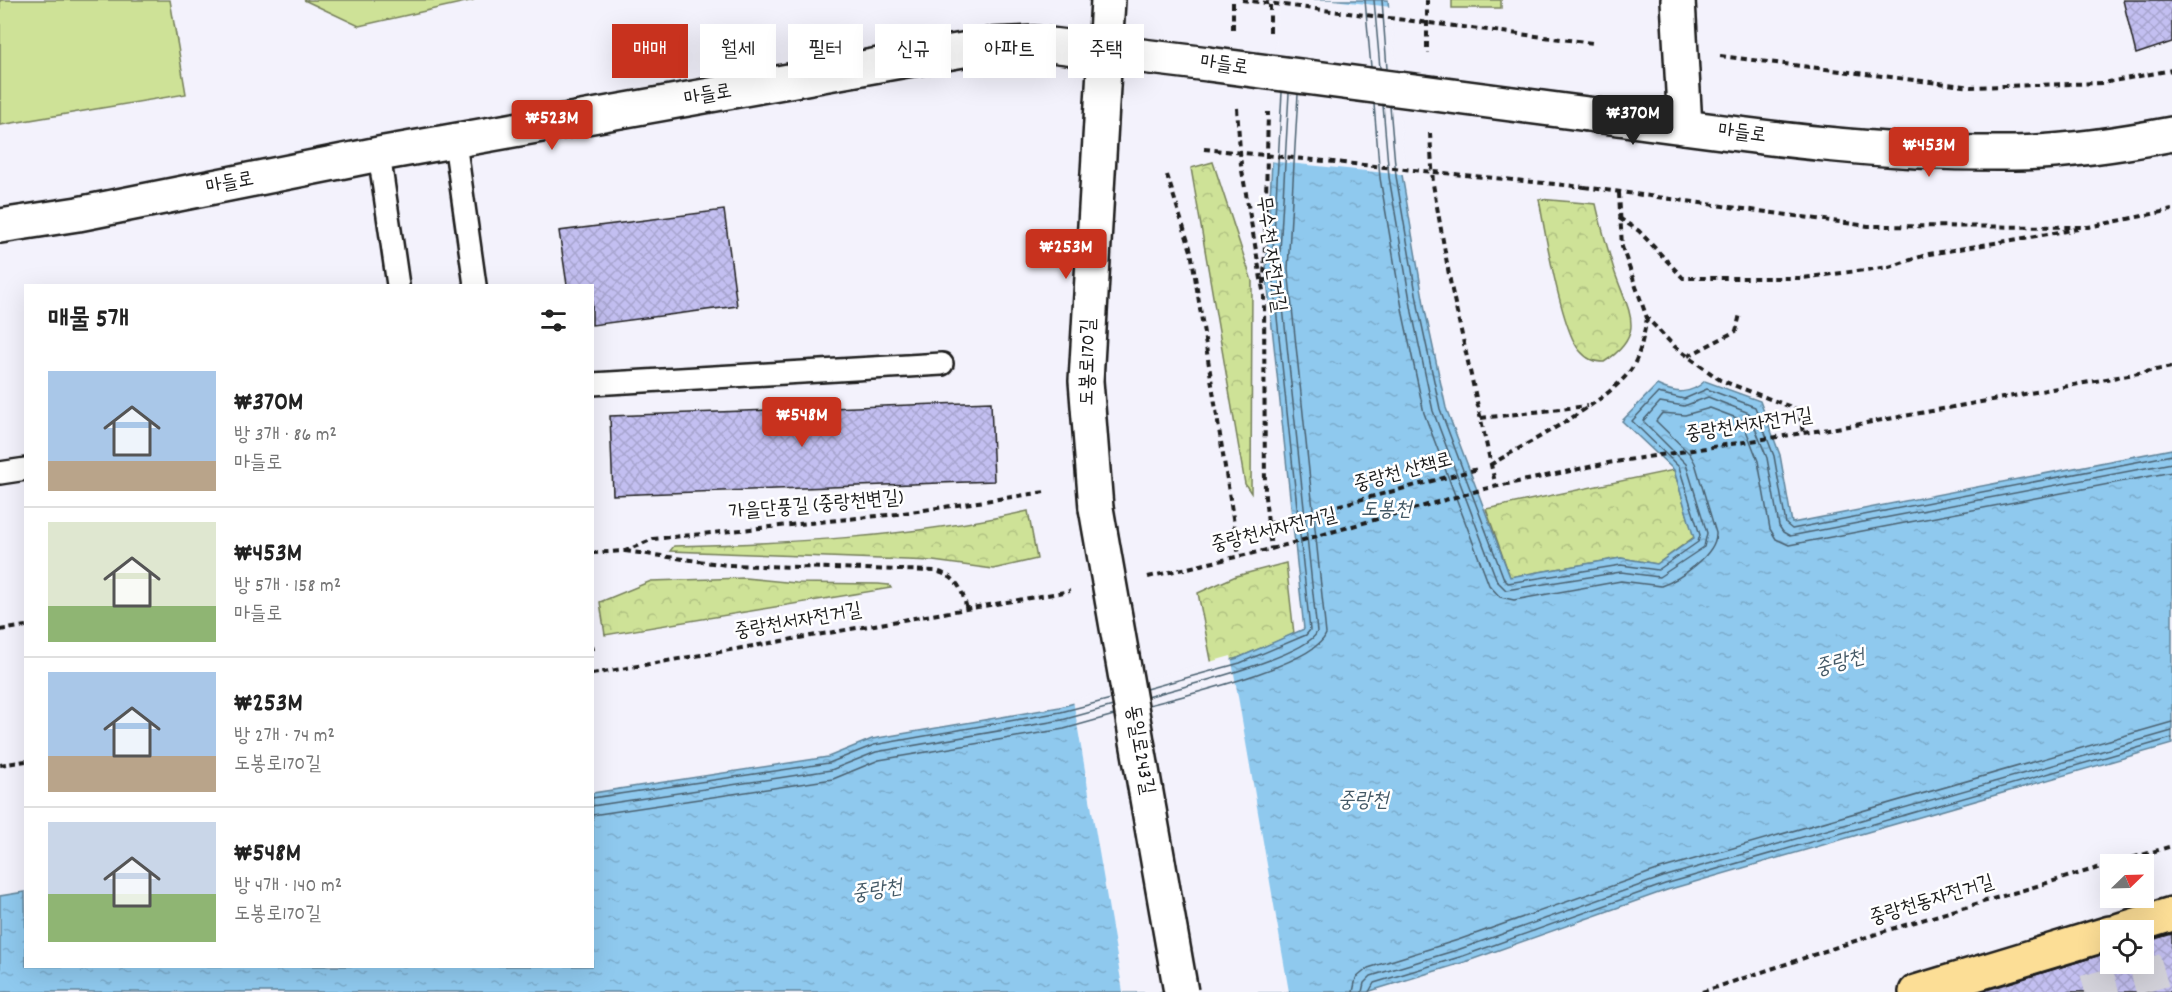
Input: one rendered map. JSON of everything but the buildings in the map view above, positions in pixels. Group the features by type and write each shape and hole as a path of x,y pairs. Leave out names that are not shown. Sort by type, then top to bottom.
{"highway":[{"path":"2152,920 2172,914"},
{"path":"1916,992 2100,936"}],"street":[{"name":"도봉로170길","path":"1106,24 1108,0"},
{"path":"1678,0 1685,127"},
{"name":"마들로","path":"0,226 78,214 379,154 991,45 1034,43 1068,46"},
{"name":"마들로","path":"1144,55 1685,127 1928,152 2016,153 2080,148 2172,134"},
{"name":"도봉로170길","path":"1096,508 1086,381 1102,78"},
{"name":"동일로243길","path":"1096,508 1181,992"}],"lane":[{"path":"455,142 475,284"},
{"path":"379,154 398,284"},
{"path":"594,384 942,364"},
{"path":"0,473 24,469"}],"path":[{"path":"1233,0 1233,40"},
{"path":"1242,0 1593,43"},
{"path":"1270,0 1270,36"},
{"path":"1427,0 1427,57"},
{"path":"1716,56 1971,87 2103,83 2172,70"},
{"name":"무수천 자전거길","path":"1236,96 1241,165 1264,296 1267,524 1271,549"},
{"path":"1264,296 1268,106"},
{"path":"1429,121 1439,219 1496,487"},
{"path":"1203,149 1584,187 1868,226 2088,227"},
{"path":"1167,175 1191,251 1239,556"},
{"path":"1619,192 1622,247 1647,318 1666,339 1720,380 1798,410 1803,433"},
{"path":"1619,218 1639,231 1683,278 1802,278 1889,267 1929,254 2172,210"},
{"path":"1688,356 1736,331 1740,314"},
{"path":"1490,465 1615,388 1631,369 1640,352 1647,318"},
{"name":"중랑천서자전거길","path":"1142,578 1271,549 1484,489 1623,461 1803,433 2172,367"},
{"path":"1481,418 1589,406"},
{"name":"중랑천 산책로","path":"1267,524 1478,469"},
{"name":"가을단풍길 (중랑천변길)","path":"594,553 625,551 653,539 888,515 1044,492"},
{"path":"625,551 727,565 936,571 951,576 961,586 967,609"},
{"name":"중랑천서자전거길","path":"594,674 1072,591"},
{"path":"0,630 24,626"},
{"path":"0,765 24,761"},
{"name":"중랑천동자전거길","path":"1702,992 1888,930 2172,846"}],"green space":[{"path":"0,0 170,0 186,94 0,125"},
{"path":"304,0 474,0 359,26"},
{"path":"1452,0 1501,0 1501,8 1452,8"},
{"path":"1213,162 1252,281 1251,493 1245,484 1191,168"},
{"path":"1539,199 1596,204 1631,321 1626,342 1618,352 1604,362 1588,358 1573,340 1560,302"},
{"path":"1674,470 1694,537 1657,564 1621,558 1510,577 1486,509"},
{"path":"1028,511 1037,559 993,569 933,561 670,551 674,546 763,543 896,533"},
{"path":"1286,563 1294,634 1238,658 1212,665 1198,593 1236,576"},
{"path":"745,578 796,583 878,584 889,585 891,588 605,635 600,602 651,581"}],"water":[{"name":"중랑천","path":"1281,0 1388,0 1402,175 1425,310 1446,408 1510,577 1621,558 1657,564 1694,538 1674,470 1622,421 1657,385 1682,392 1694,389 1705,381 1760,401 1780,455 1792,523 2172,449 2172,744 1667,890 1465,962 1367,992 0,992 0,896 24,892 24,968 594,968 594,793 828,757 872,739 1060,707 1238,658 1304,629 1266,270"}],"pier":[{"path":"1278,0 1333,0 1391,7 1405,175 1269,161"},
{"path":"1231,656 1289,992 1123,992 1073,700"}],"tunnel":[{"path":"2085,992 2172,968"}],"water label":[{"name":"도봉천","path":"1386,511"}]}
